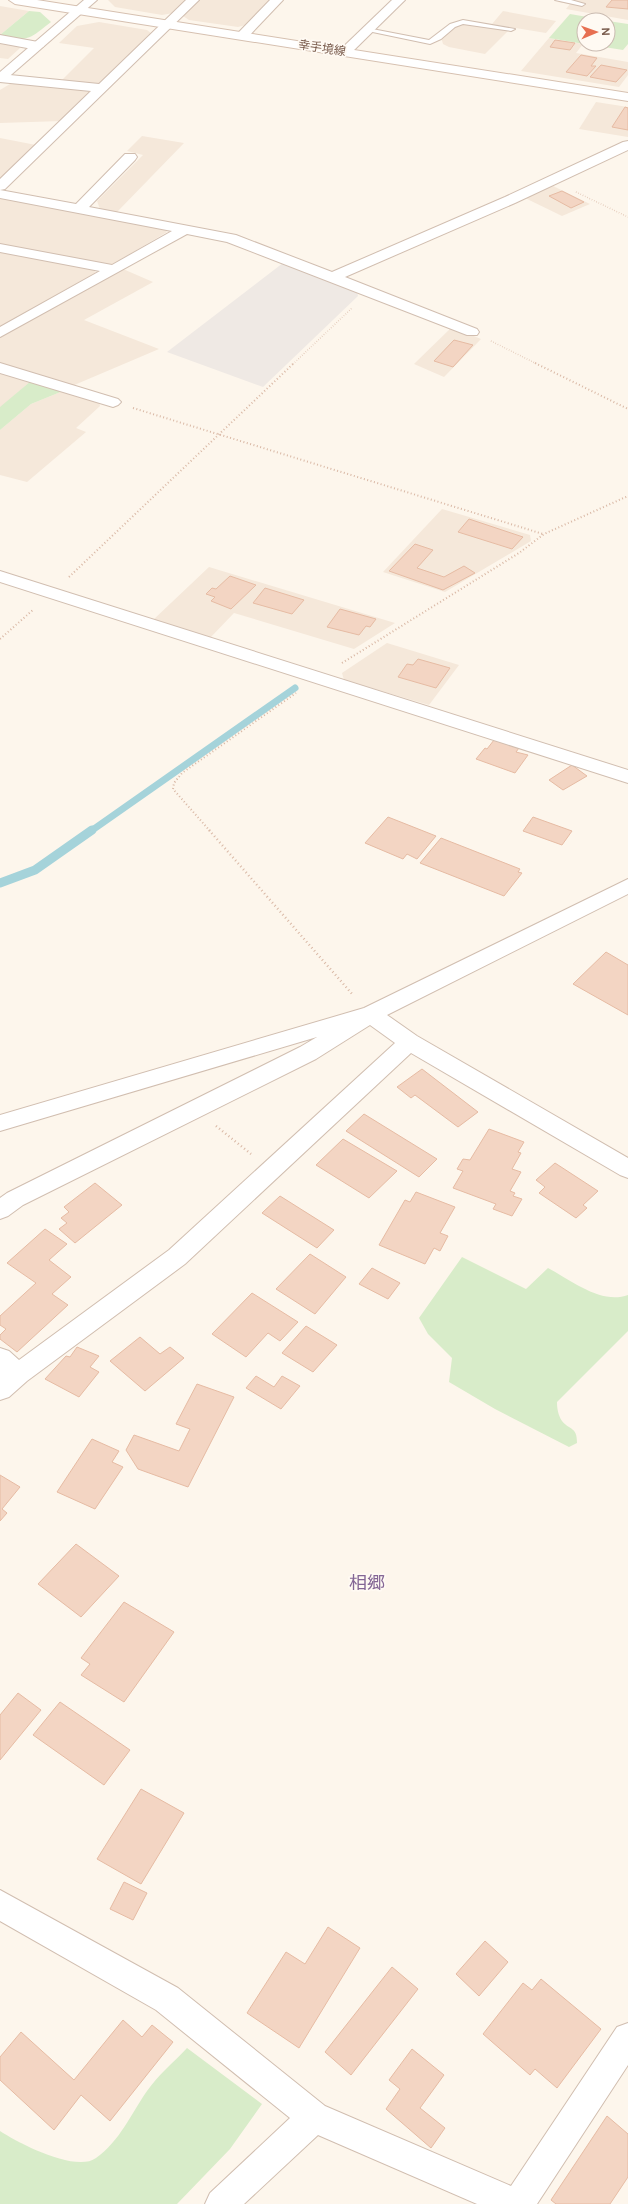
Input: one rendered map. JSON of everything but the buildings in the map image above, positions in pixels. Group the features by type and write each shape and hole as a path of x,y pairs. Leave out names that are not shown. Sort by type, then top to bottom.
{"street":[{"name":"幸手境線","path":"15,0 628,97"},
{"path":"0,78 91,0"},
{"path":"0,186 193,0"},
{"path":"243,35 278,0"},
{"path":"345,52 399,0"},
{"path":"0,39 38,46"},
{"path":"0,78 100,88"},
{"path":"333,277 628,146"},
{"path":"79,209 130,157"},
{"path":"0,194 186,228 231,238 472,332"},
{"path":"0,333 186,228"},
{"path":"0,248 112,270"},
{"path":"0,368 114,402"},
{"path":"0,576 54,592 628,777"},
{"path":"0,1210 15,1199 308,1053 372,1014 628,886"},
{"path":"372,1014 409,1042 628,1169"},
{"path":"0,1124 156,1078 213,1059 372,1014"},
{"path":"0,1390 18,1374 177,1257 409,1042"},
{"path":"0,1358 18,1374"},
{"path":"0,1906 167,1999 314,2117 514,2204"},
{"path":"518,2204 628,2038"},
{"path":"221,2204 314,2117"}],"lane":[{"path":"558,0 582,4"},
{"path":"367,30 430,42 436,40 451,24 455,22 512,29"}],"path":[{"path":"552,181 628,217"},
{"path":"0,639 54,592 370,291"},
{"path":"472,332 628,409"},
{"path":"114,402 544,534"},
{"path":"372,1014 359,1002 173,789 174,783 182,772 318,678 519,553 544,534 628,496"}],"shaded area":[{"path":"108,0 187,0 173,13 162,15 115,7"},
{"path":"199,0 271,0 246,25 238,27 189,20 183,16"},
{"path":"560,0 628,0 628,20 616,18 616,12 583,12 566,9 570,4 558,2"},
{"path":"0,6 29,11 0,35"},
{"path":"503,11 556,21 546,33 492,24"},
{"path":"99,22 147,30 152,34 101,83 91,85 61,81 94,48 59,43 77,26"},
{"path":"458,23 509,30 485,54 449,47 443,44 441,37"},
{"path":"549,38 576,43 576,53 628,62 628,75 619,87 521,71"},
{"path":"0,42 17,44 20,48 8,59 0,58"},
{"path":"21,82 90,89 92,93 62,121 0,123 0,90 10,84"},
{"path":"596,102 628,107 628,137 579,129"},
{"path":"142,136 184,143 117,212 100,209 97,201 143,155 127,151"},
{"path":"0,138 36,145 0,180"},
{"path":"553,186 590,204 562,216 525,198"},
{"path":"4,198 164,228 167,232 113,264 106,265 0,245 0,199"},
{"path":"0,252 93,269 96,273 0,328"},
{"path":"283,263 357,291 358,296 263,387 167,352"},
{"path":"123,269 153,282 84,320 159,349 72,386 0,364 0,337"},
{"path":"452,327 481,339 444,377 414,364"},
{"path":"2,372 31,381 0,408 0,374"},
{"path":"63,391 99,402 100,406 76,428 86,432 27,482 0,475 0,430 31,404"},
{"path":"442,509 530,535 531,541 445,592 383,572"},
{"path":"209,567 395,623 354,649 234,613 209,639 153,620"},
{"path":"387,643 459,665 429,705 344,680 342,673"}],"green space":[{"path":"29,11 40,12 51,22 28,38 17,39 0,37 0,35"},
{"path":"570,14 576,15 576,43 549,38"},
{"path":"616,22 628,24 628,44 623,50 616,49"},
{"path":"31,381 63,391 31,404 0,430 0,407"},
{"path":"462,1257 526,1289 548,1268 586,1290 597,1294 607,1297 628,1295 628,1331 557,1402 558,1412 561,1419 576,1434 577,1443 569,1447 495,1409 449,1382 452,1358 428,1334 419,1318"},
{"path":"187,2048 262,2104 230,2149 177,2204 0,2204 0,2131 47,2155 75,2162 87,2162 96,2158 112,2144 151,2085"}],"waterway":[{"path":"91,831 295,688"},
{"path":"0,883 35,870 92,830"}],"district":[{"name":"相郷","path":"367,1583"}]}
